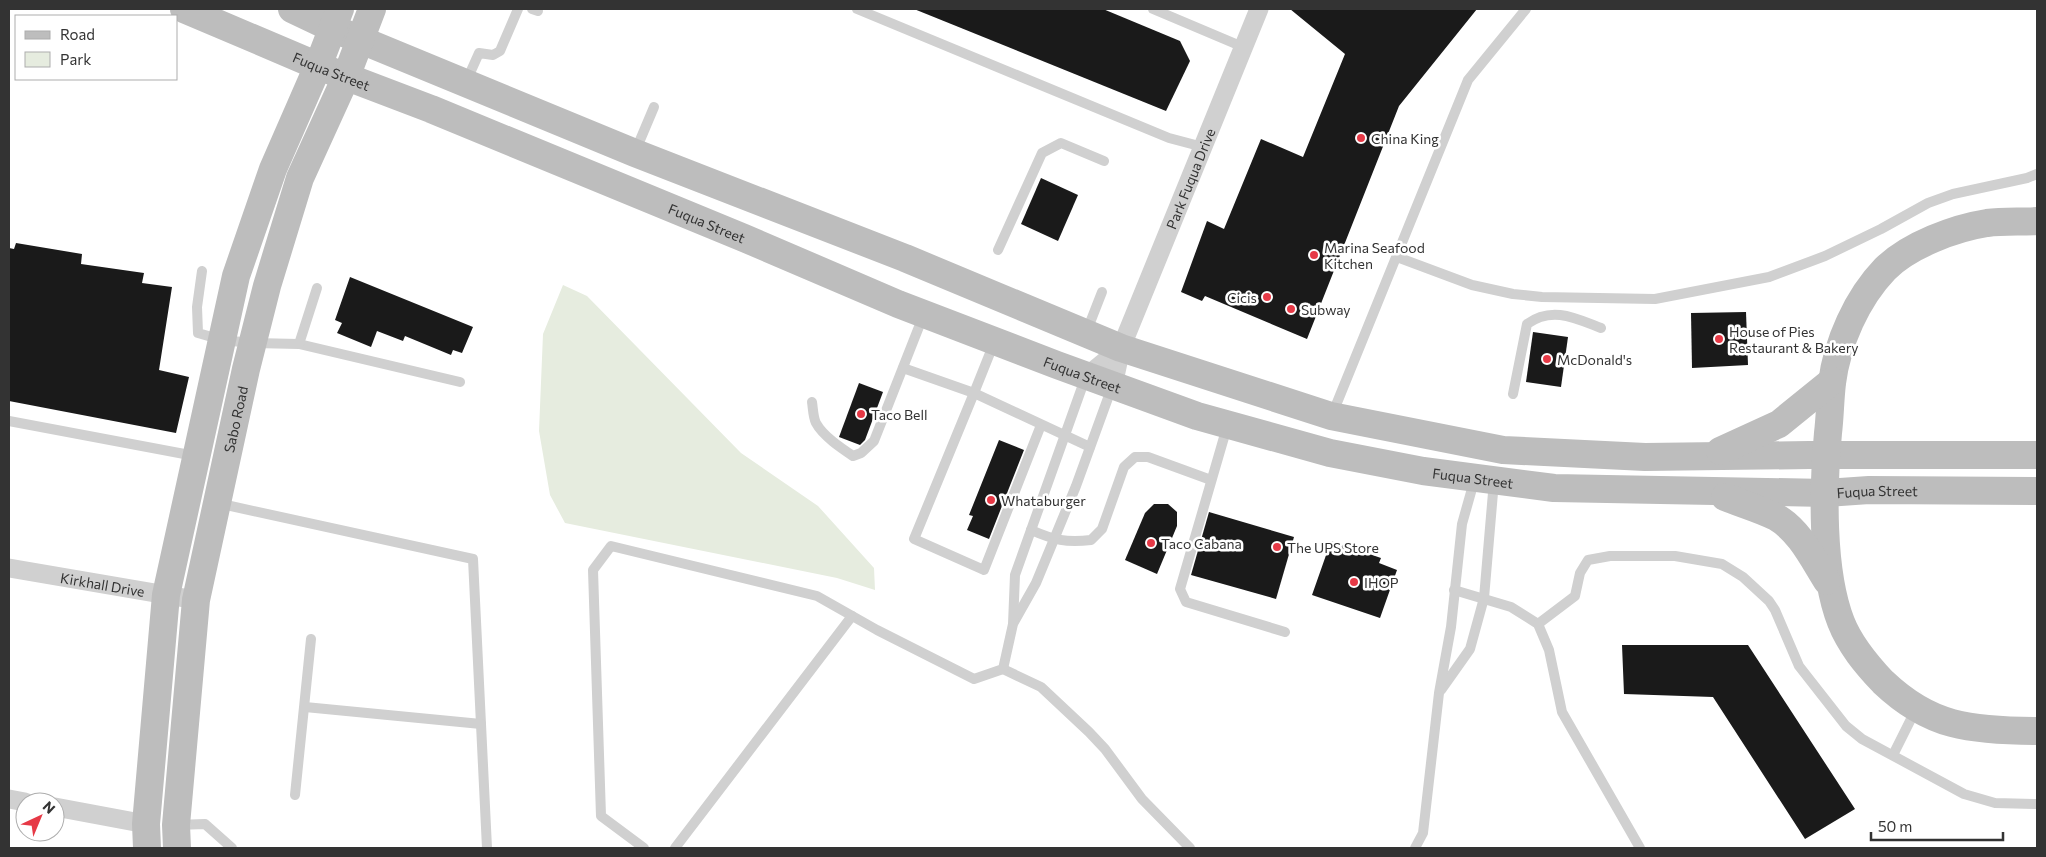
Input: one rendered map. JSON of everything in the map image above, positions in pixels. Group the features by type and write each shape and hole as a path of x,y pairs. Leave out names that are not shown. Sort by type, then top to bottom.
{"main road":[{"name":"Fuqua Street","path":"184,9 318,66 431,109 623,188 924,314 1197,416 1330,453 1423,471 1554,488 1826,493 1869,490 2037,491"},
{"path":"292,9 336,19 360,39 635,153 905,258 1121,348 1332,416 1503,450 1645,457 2037,455"},
{"name":"Sabo Road","path":"176,836 196,600 252,343 267,286 300,178 346,77 372,9"},
{"path":"176,836 147,836 166,595 236,276 272,169 318,66 336,19"},
{"path":"623,188 635,153"},
{"path":"2037,221 1987,223 1934,238 1907,253 1887,268 1870,286 1856,308 1845,334 1832,381 1826,455 1826,546 1831,587 1841,622 1856,650 1868,666 1889,687 1916,709 1953,723 2006,731 2037,731"},
{"path":"1708,456 1780,424 1832,381"},
{"path":"1330,453 1332,416"},
{"path":"1479,445 1484,479"},
{"path":"1710,490 1776,518 1792,530 1805,546 1831,587"}],"street":[{"name":"Park Fuqua Drive","path":"1113,386 1121,348 1259,9"},
{"name":"Park Fuqua Drive","path":"1086,376 1121,348"},
{"name":"Kirkhall Drive","path":"9,568 196,600"},
{"path":"65,810 147,836"}],"lane":[{"path":"466,83 479,53 493,55 500,51 518,9"},
{"path":"857,9 1169,138 1203,147"},
{"path":"1153,9 1244,47"},
{"path":"1332,416 1468,80 1526,9"},
{"path":"635,153 654,107"},
{"path":"998,250 1042,153 1061,143 1104,161"},
{"path":"1397,257 1472,285 1513,294 1542,297 1655,299 1769,277 1825,256 1881,229 1928,203 1953,194 2027,178 2037,174"},
{"path":"202,270 197,307 198,334 222,340 252,343 299,344 460,382"},
{"path":"299,344 317,288"},
{"path":"1085,333 1102,292"},
{"path":"812,402 815,422 821,429 842,449 853,456 862,453 874,441 924,314"},
{"path":"1513,394 1527,324 1538,316 1552,314 1574,317 1602,328"},
{"path":"995,341 914,539 984,570 1041,426"},
{"path":"903,368 974,393 1041,426 1090,447"},
{"path":"1003,669 1013,624 1015,575 1086,376"},
{"name":"Park Fuqua Drive","path":"1013,624 1036,583 1113,386"},
{"path":"9,422 196,456"},
{"path":"1228,425 1180,589 1186,602 1284,632"},
{"path":"1031,530 1052,540 1073,543 1091,540 1102,529 1124,467 1134,457 1148,456 1211,480"},
{"path":"1414,848 1423,833 1440,693 1451,627 1462,524 1484,479"},
{"path":"1440,693 1470,649 1484,598 1484,479"},
{"path":"216,503 473,559 488,848"},
{"path":"644,848 601,816 593,570 612,546 817,596 974,679 1003,669 1041,687 1105,749 1142,799 1190,848"},
{"path":"1538,624 1575,596 1580,573 1588,560 1610,556 1675,556 1722,564 1743,577 1770,601 1799,666 1846,726 1862,739 1964,794 1995,803 2037,804"},
{"path":"1454,590 1511,607 1538,624 1549,650 1562,712 1640,848"},
{"path":"675,848 852,616"},
{"path":"295,795 311,639"},
{"path":"305,707 481,724"},
{"path":"1893,755 1916,709"},
{"path":"176,836 206,824 232,848"}],"green space":[{"path":"563,285 587,296 741,453 818,506 874,568 875,590 837,578 565,523 550,495 539,431 543,334"}],"building":[{"path":"914,9 1103,9 1180,41 1190,61 1166,111"},
{"path":"1290,9 1477,9 1399,106 1307,339 1205,296 1202,301 1181,292 1207,221 1224,229 1261,139 1303,157 1345,54"},
{"path":"1041,178 1078,195 1058,241 1021,224"},
{"path":"16,243 82,254 81,264 144,273 142,283 172,287 159,370 189,377 176,433 9,401 9,248 14,249"},
{"path":"350,277 473,327 462,353 453,350 451,355 405,336 403,341 377,331 371,347 337,333 342,323 335,320"},
{"name":"House of Pies Restaurant & Bakery","path":"1746,312 1748,365 1692,368 1691,313"},
{"name":"McDonald's","path":"1533,332 1568,337 1561,387 1526,382"},
{"name":"Taco Bell","path":"859,383 883,392 865,440 860,445 839,437"},
{"name":"Whataburger","path":"999,440 1024,450 989,539 967,530 973,516 969,515"},
{"name":"Taco Cabana","path":"1154,504 1168,504 1177,512 1177,526 1157,574 1125,560 1145,513"},
{"path":"1209,512 1294,537 1276,599 1191,575"},
{"name":"IHOP","path":"1331,541 1381,558 1379,563 1397,570 1380,618 1312,595"},
{"path":"1622,645 1748,645 1855,809 1805,839 1713,697 1624,694"}],"place":[{"name":"China King","path":"1361,138"},
{"name":"Marina Seafood Kitchen","path":"1314,255"},
{"name":"Cicis","path":"1267,297"},
{"name":"Subway","path":"1291,309"},
{"name":"House of Pies Restaurant & Bakery","path":"1719,339"},
{"name":"McDonald's","path":"1547,359"},
{"name":"Taco Bell","path":"861,414"},
{"name":"Whataburger","path":"991,500"},
{"name":"Taco Cabana","path":"1151,543"},
{"name":"The UPS Store","path":"1277,547"},
{"name":"IHOP","path":"1354,582"}]}
